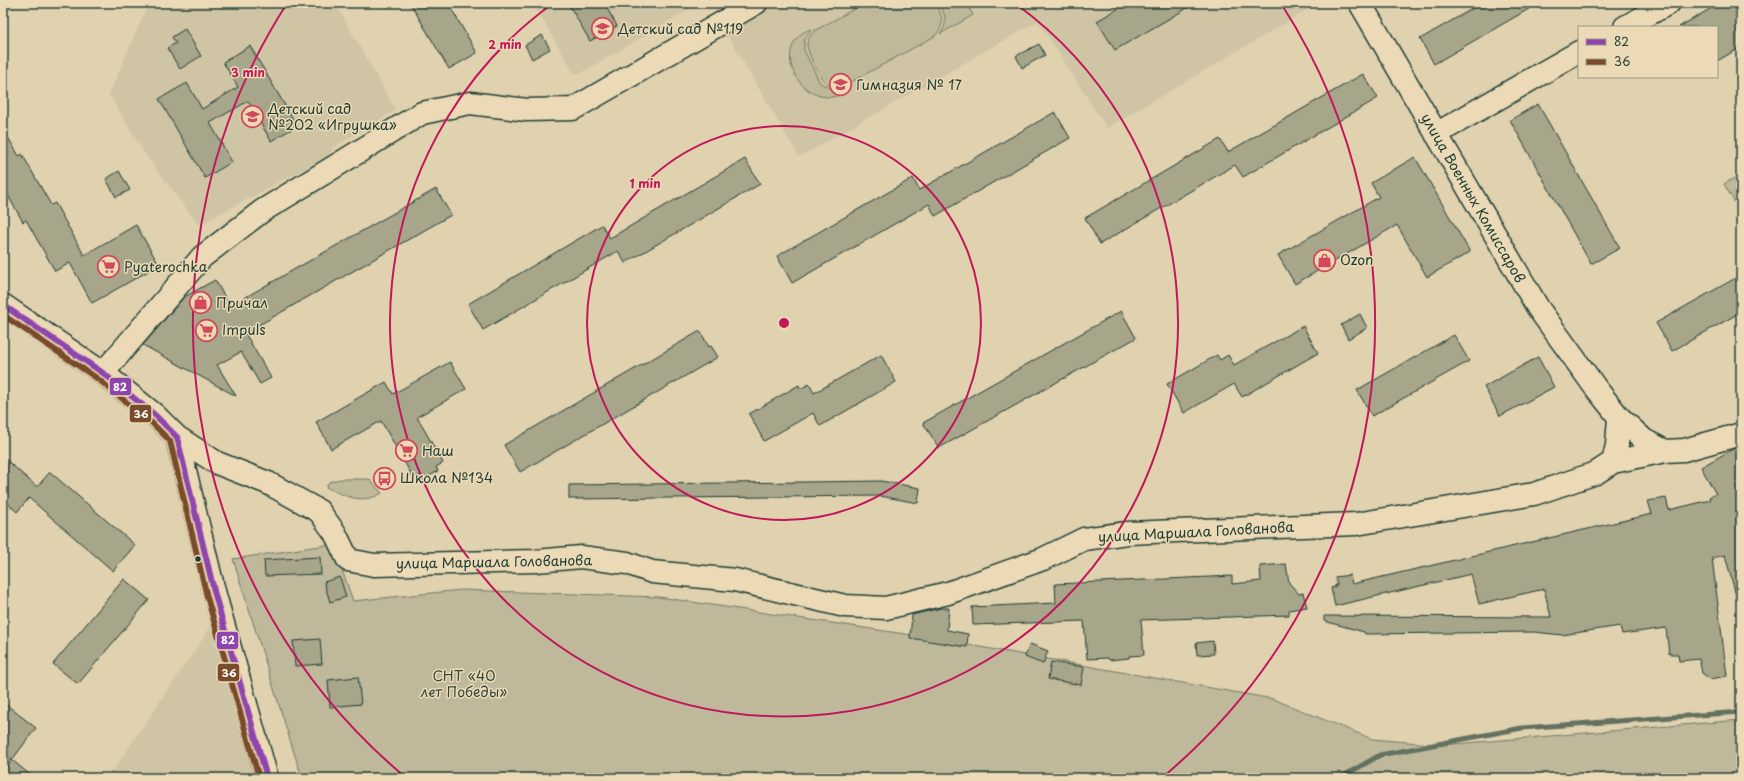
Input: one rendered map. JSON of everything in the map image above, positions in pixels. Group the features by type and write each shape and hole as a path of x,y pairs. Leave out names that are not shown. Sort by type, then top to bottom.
{"street":[{"path":"103,374 202,256 262,211 422,113 470,103 527,110 573,109 756,3"},
{"name":"улица Военных Комиссаров","path":"1360,3 1538,308 1595,388 1619,417 1644,440 1665,450"},
{"path":"1627,26 1669,3"},
{"path":"1436,134 1578,53"},
{"path":"3,305 103,374 156,416 177,437 215,595 267,778"},
{"path":"1613,462 1617,445 1619,417"},
{"name":"улица Маршала Голованова","path":"177,437 217,463 268,483 318,511 335,533 348,560 382,565 536,561 581,557 627,563 652,572 735,580 844,606 886,608 948,593 1042,559 1084,539 1127,533 1356,524 1534,494 1596,473 1613,462 1665,450 1684,450 1741,434"}],"shaded area":[{"name":"Детский сад №202 «Игрушка»","path":"153,3 335,3 396,110 334,147 328,156 199,225 147,157 109,95 147,7"},
{"name":"Детский сад №119","path":"533,3 700,3 581,73 574,73"},
{"name":"Гимназия № 17","path":"777,3 1319,3 1107,128 1038,21 799,157 726,32"},
{"path":"210,628 253,778 108,778"}],"green space":[{"path":"865,3 935,3 942,20 941,27 935,36 842,87 830,85 823,80 814,64 807,47 808,40 814,31"},
{"path":"939,3 966,3 973,15 940,34 943,30 945,18"},
{"path":"811,29 804,41 804,50 820,83 834,90 843,91 843,94 832,97 820,96 810,91 795,75 791,65 790,55 793,44 803,32"},
{"path":"1741,174 1741,202 1736,205 1724,184"},
{"path":"340,479 369,479 382,493 375,497 361,499 347,496 326,487 329,482"},
{"name":"СНТ «40 лет Победы»","path":"333,544 353,601 461,590 659,597 918,636 1273,699 1372,739 1442,745 1741,720 1741,778 302,778 233,559"}],"building":[{"path":"410,3 448,3 477,53 449,69"},
{"path":"568,3 604,3 617,26 590,41"},
{"path":"1128,3 1196,3 1115,50 1097,21"},
{"path":"1482,3 1539,3 1434,64 1420,39"},
{"path":"1720,3 1741,3 1741,47 1718,60 1718,26 1681,26"},
{"path":"185,29 201,56 180,69 167,48 176,43 172,37"},
{"path":"542,35 550,49 532,59 525,45"},
{"path":"1039,44 1045,55 1022,68 1016,56"},
{"path":"250,46 297,126 271,141 248,101 210,123 232,162 205,178 159,99 187,83 202,109 238,87 223,62"},
{"path":"1363,74 1378,98 1243,177 1235,165 1100,244 1085,218 1220,139 1228,152"},
{"path":"1538,104 1620,248 1591,264 1510,120"},
{"path":"1055,112 1070,138 935,216 929,204 792,283 777,256 913,178 919,190"},
{"path":"3,129 19,156 22,154 51,205 55,203 84,255 136,225 159,265 92,303 70,263 55,271 26,220 23,222 3,187"},
{"path":"1415,157 1470,252 1427,277 1397,225 1295,284 1278,255 1379,197 1371,183"},
{"path":"745,159 760,184 625,263 618,251 483,330 468,304 602,225 610,238"},
{"path":"119,171 130,190 116,197 106,179"},
{"path":"436,189 451,215 245,333 271,378 260,384 241,352 217,365 236,396 143,345 184,297 215,280 230,306"},
{"path":"1741,275 1741,312 1672,351 1656,323"},
{"path":"1121,311 1136,338 939,448 923,423"},
{"path":"1360,314 1367,328 1348,339 1341,325"},
{"path":"1303,326 1318,353 1242,397 1234,384 1184,413 1167,384 1217,355 1220,360 1228,355 1234,365"},
{"path":"700,331 709,347 711,346 718,357 520,472 504,445"},
{"path":"1454,335 1469,361 1372,416 1357,390"},
{"path":"881,355 896,382 820,426 813,413 764,441 749,414 799,385 800,389 809,384 814,393"},
{"path":"1538,357 1554,387 1500,416 1484,387"},
{"path":"450,362 466,389 417,417 443,463 436,467 438,471 424,479 421,475 414,479 381,421 331,449 316,422 386,382 393,394"},
{"path":"1741,447 1741,517 1736,519 1741,537 1741,598 1737,599 1725,555 1712,558 1727,676 1710,679 1702,673 1699,659 1679,661 1678,654 1669,654 1666,628 1622,634 1620,626 1562,635 1534,632 1365,634 1364,632 1324,621 1324,616 1551,617 1544,589 1479,604 1471,574 1335,606 1331,588 1337,585 1335,577 1350,575 1352,584 1652,514 1648,501 1666,498 1669,510 1710,500 1709,497 1716,494 1701,467 1733,449"},
{"path":"3,457 37,487 50,472 135,545 113,571 29,498 17,512 3,499"},
{"path":"881,481 920,488 918,503 880,496 569,499 569,485"},
{"path":"320,557 321,574 265,576 264,560"},
{"path":"1286,564 1289,583 1299,594 1303,593 1307,607 1289,610 1289,615 1141,620 1144,655 1129,656 1129,658 1109,660 1108,658 1087,659 1084,621 973,625 972,607 1056,603 1055,584 1232,576 1232,584 1261,581 1260,566"},
{"path":"340,577 346,597 330,602 324,582"},
{"path":"124,579 149,600 78,684 53,664"},
{"path":"941,608 949,608 947,630 968,634 967,647 910,638 912,615"},
{"path":"320,639 322,664 295,666 293,641"},
{"path":"1213,641 1214,654 1197,655 1196,643"},
{"path":"1030,644 1048,651 1043,664 1025,657"},
{"path":"1051,662 1084,667 1081,685 1048,679"},
{"path":"358,677 361,704 330,707 328,680"},
{"path":"3,702 36,728 12,760 3,753"},
{"path":"12,760 34,778 3,778 3,771"}],"waterway":[{"path":"1340,778 1380,755 1522,728 1741,712"}],"transit line":[{"name":"82","path":"3,305 103,373 156,416 177,437 215,595 267,778"},
{"name":"36","path":"3,315 98,379 151,422 170,441 207,597 259,778"}],"place":[{"name":"Детский сад №119","path":"602,29"},
{"name":"Гимназия № 17","path":"841,85"},
{"name":"Детский сад №202 «Игрушка»","path":"253,117"},
{"name":"Ozon","path":"1324,260"},
{"name":"Pyaterochka","path":"109,267"},
{"name":"Причал","path":"201,303"},
{"name":"Impuls","path":"206,330"},
{"name":"Наш","path":"406,451"},
{"name":"Школа №134","path":"385,478"}]}
